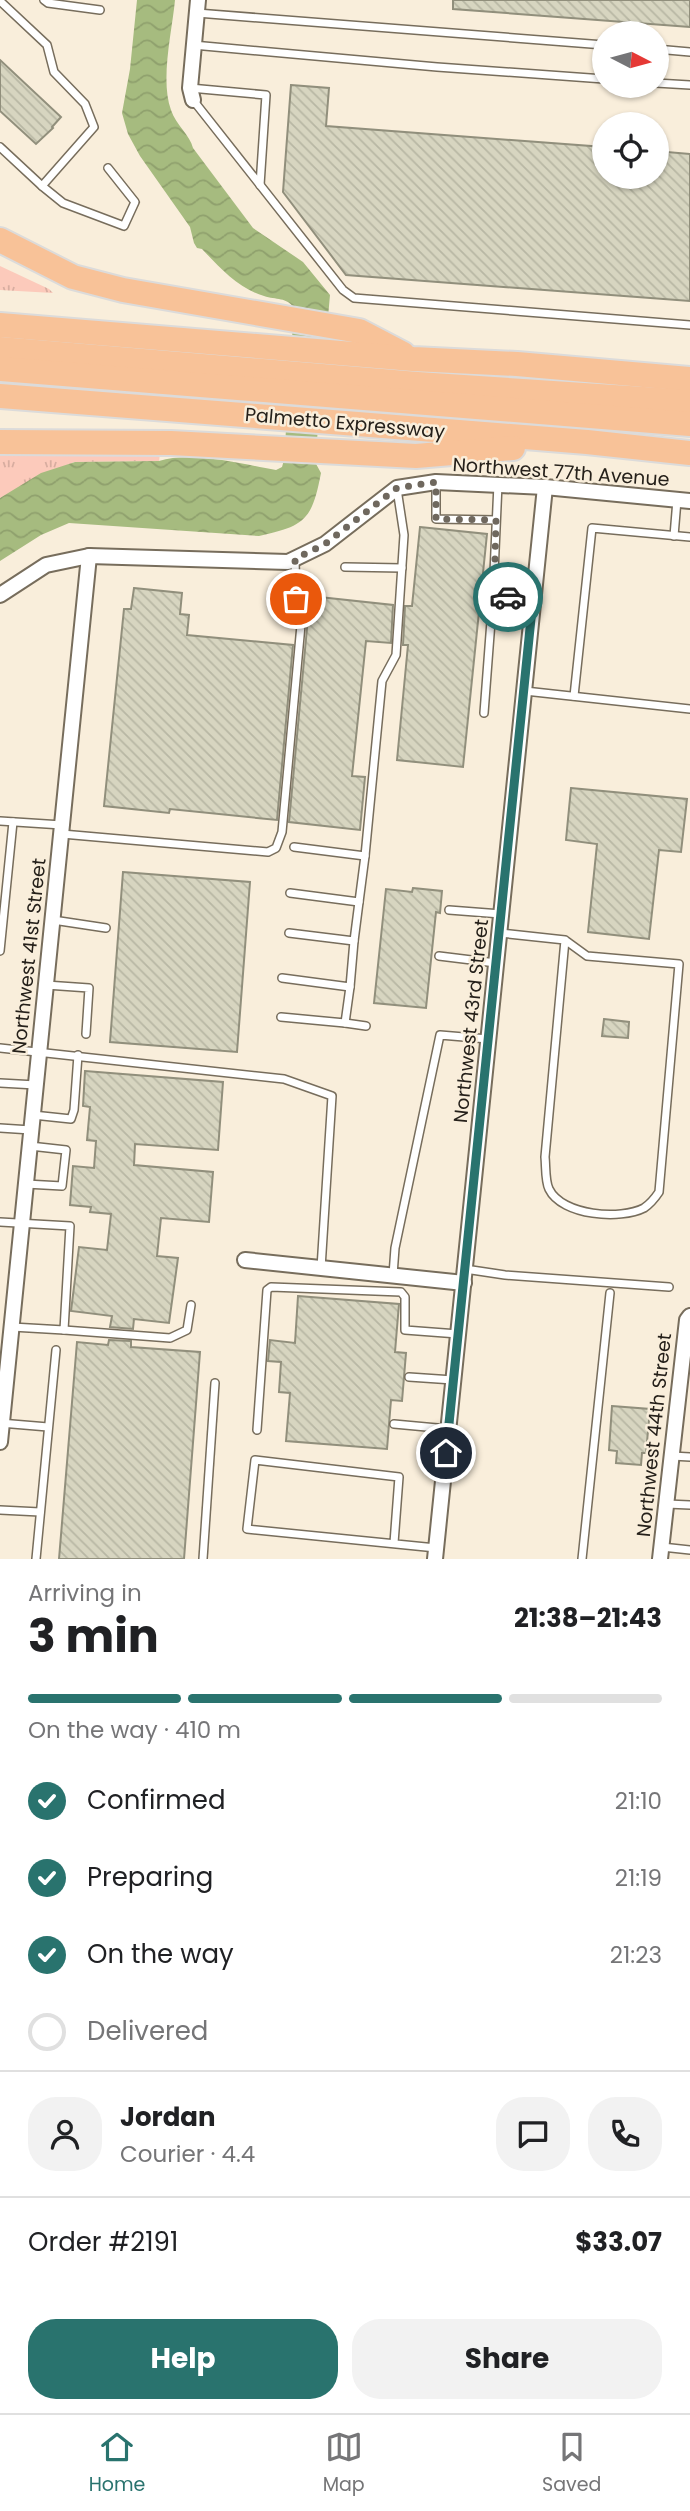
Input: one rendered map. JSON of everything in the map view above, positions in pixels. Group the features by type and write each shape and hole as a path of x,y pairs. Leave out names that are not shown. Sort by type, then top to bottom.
{"highway":[{"path":"0,240 73,277 123,290 359,331 413,359"},
{"path":"0,325 284,371"},
{"path":"0,349 284,371 322,366 352,368 559,392 690,402"},
{"path":"0,369 284,371 413,359 517,363 690,379"},
{"path":"322,366 690,424"},
{"name":"Palmetto Expressway","path":"4,397 587,442 690,453"},
{"path":"0,442 145,442 416,456 587,442"}],"street":[{"path":"191,94 197,7"},
{"name":"Northwest 77th Avenue","path":"0,595 46,565 89,556 288,562 325,544 397,488 436,482 545,487 684,500"},
{"name":"Northwest 43rd Street","path":"435,1553 545,487"},
{"name":"Northwest 41st Street","path":"0,1442 89,556"},
{"path":"245,1260 393,1275 465,1276"},
{"name":"Northwest 44th Street","path":"661,1553 687,1320 690,1317"}],"lane":[{"path":"44,0 48,3 100,10"},
{"path":"0,1 47,45 54,72 85,104 94,127 42,186"},
{"path":"197,7 592,44"},
{"path":"193,45 592,78"},
{"path":"669,50 690,51"},
{"path":"669,84 690,85"},
{"path":"191,94 266,95 260,185"},
{"path":"191,94 260,185 344,290 354,298 690,324"},
{"path":"0,147 64,204 124,226 135,202 108,168"},
{"path":"436,482 436,519 496,520"},
{"path":"484,713 494,596 498,484"},
{"path":"345,1023 382,681 396,655 404,535 397,488"},
{"path":"674,536 684,500"},
{"path":"575,696 592,528 690,537"},
{"path":"0,821 268,852 276,848 282,832 301,625 296,599 295,559"},
{"path":"345,567 402,568"},
{"path":"494,596 533,599"},
{"path":"524,691 690,709"},
{"path":"0,951 13,822"},
{"path":"294,847 365,856"},
{"path":"290,893 359,902"},
{"path":"449,910 501,914"},
{"path":"52,920 106,928"},
{"path":"289,933 354,941"},
{"path":"500,933 565,940 587,956 679,964 659,1192 647,1207 631,1213 611,1215 579,1210 562,1205 549,1189 545,1157 565,940"},
{"path":"439,956 496,963"},
{"path":"282,978 350,987"},
{"path":"46,985 89,988 86,1034"},
{"path":"281,1017 366,1026"},
{"path":"393,1275 396,1248 440,1035 489,1039"},
{"path":"0,1048 284,1079 332,1096 321,1268"},
{"path":"33,1115 71,1119 75,1110 78,1055"},
{"path":"0,1083 36,1085"},
{"path":"0,1128 31,1130"},
{"path":"26,1184 62,1186 66,1150 30,1146"},
{"path":"0,1222 70,1226 64,1330"},
{"path":"465,1276 505,1275 669,1287"},
{"path":"257,1430 267,1290 271,1287 401,1292 405,1297 405,1330 458,1334"},
{"path":"582,1559 610,1293"},
{"path":"11,1327 170,1338 187,1330 191,1305"},
{"path":"36,1559 55,1350"},
{"path":"409,1377 453,1380"},
{"path":"203,1559 215,1383"},
{"path":"1,1424 48,1427"},
{"path":"394,1424 448,1430"},
{"path":"672,1456 690,1457"},
{"path":"394,1543 399,1477 255,1460 247,1528 394,1543 435,1553"},
{"path":"666,1503 690,1505"},
{"path":"0,1510 40,1512"},
{"path":"661,1553 690,1549"}],"green space":[{"path":"0,266 49,289 53,293 0,290"},
{"path":"0,452 160,454 159,461 74,462 0,498"}],"water":[{"path":"137,0 175,0 167,70 168,98 173,115 193,148 253,228 303,262 330,295 315,462 321,473 318,489 310,511 304,518 287,529 259,536 69,523 41,535 0,561 0,498 41,473 75,462 159,461 186,457 276,470 282,467 284,460 294,308 285,300 264,296 246,288 230,277 202,249 197,248 190,227 140,156 128,134 122,113 130,69"}],"building":[{"path":"453,0 690,0 690,27 669,25 669,21 611,21 453,9"},
{"path":"0,60 61,117 36,144 0,111"},
{"path":"291,85 329,88 326,126 592,146 592,189 669,189 669,152 690,154 690,301 346,275 283,192"},
{"path":"420,527 487,534 463,767 397,760 408,645 403,645 405,606 412,606"},
{"path":"134,588 182,593 180,614 189,615 187,635 293,645 277,820 170,809 169,813 104,806 124,609 131,609"},
{"path":"310,596 393,605 391,643 366,641 352,776 365,777 360,830 289,822"},
{"path":"571,788 687,799 681,852 659,850 649,939 588,932 597,844 566,840"},
{"path":"123,872 250,882 237,1052 110,1042"},
{"path":"413,888 442,891 440,913 436,912 426,1008 374,1003 386,889 412,892"},
{"path":"604,1019 629,1022 628,1038 602,1036"},
{"path":"85,1071 223,1082 218,1150 135,1144 134,1165 213,1172 209,1222 161,1218 157,1256 178,1258 169,1323 134,1319 133,1329 110,1327 112,1316 71,1311 79,1247 107,1250 111,1214 90,1212 91,1207 70,1205 73,1166 94,1168 96,1141 87,1140 90,1107 83,1106"},
{"path":"298,1296 399,1304 395,1352 406,1353 402,1401 391,1400 387,1449 286,1441 290,1393 279,1392 281,1362 268,1361 270,1340 295,1343"},
{"path":"109,1340 131,1341 131,1347 200,1352 184,1559 59,1559 77,1342 108,1345"},
{"path":"612,1406 650,1409 646,1453 642,1453 641,1465 616,1463 617,1451 609,1450"}],"way so far":[{"path":"296,599 295,559 325,544 397,488 436,482 436,519 496,520 494,596 508,597"}],"route":[{"path":"446,1453 533,599 508,597"}]}
